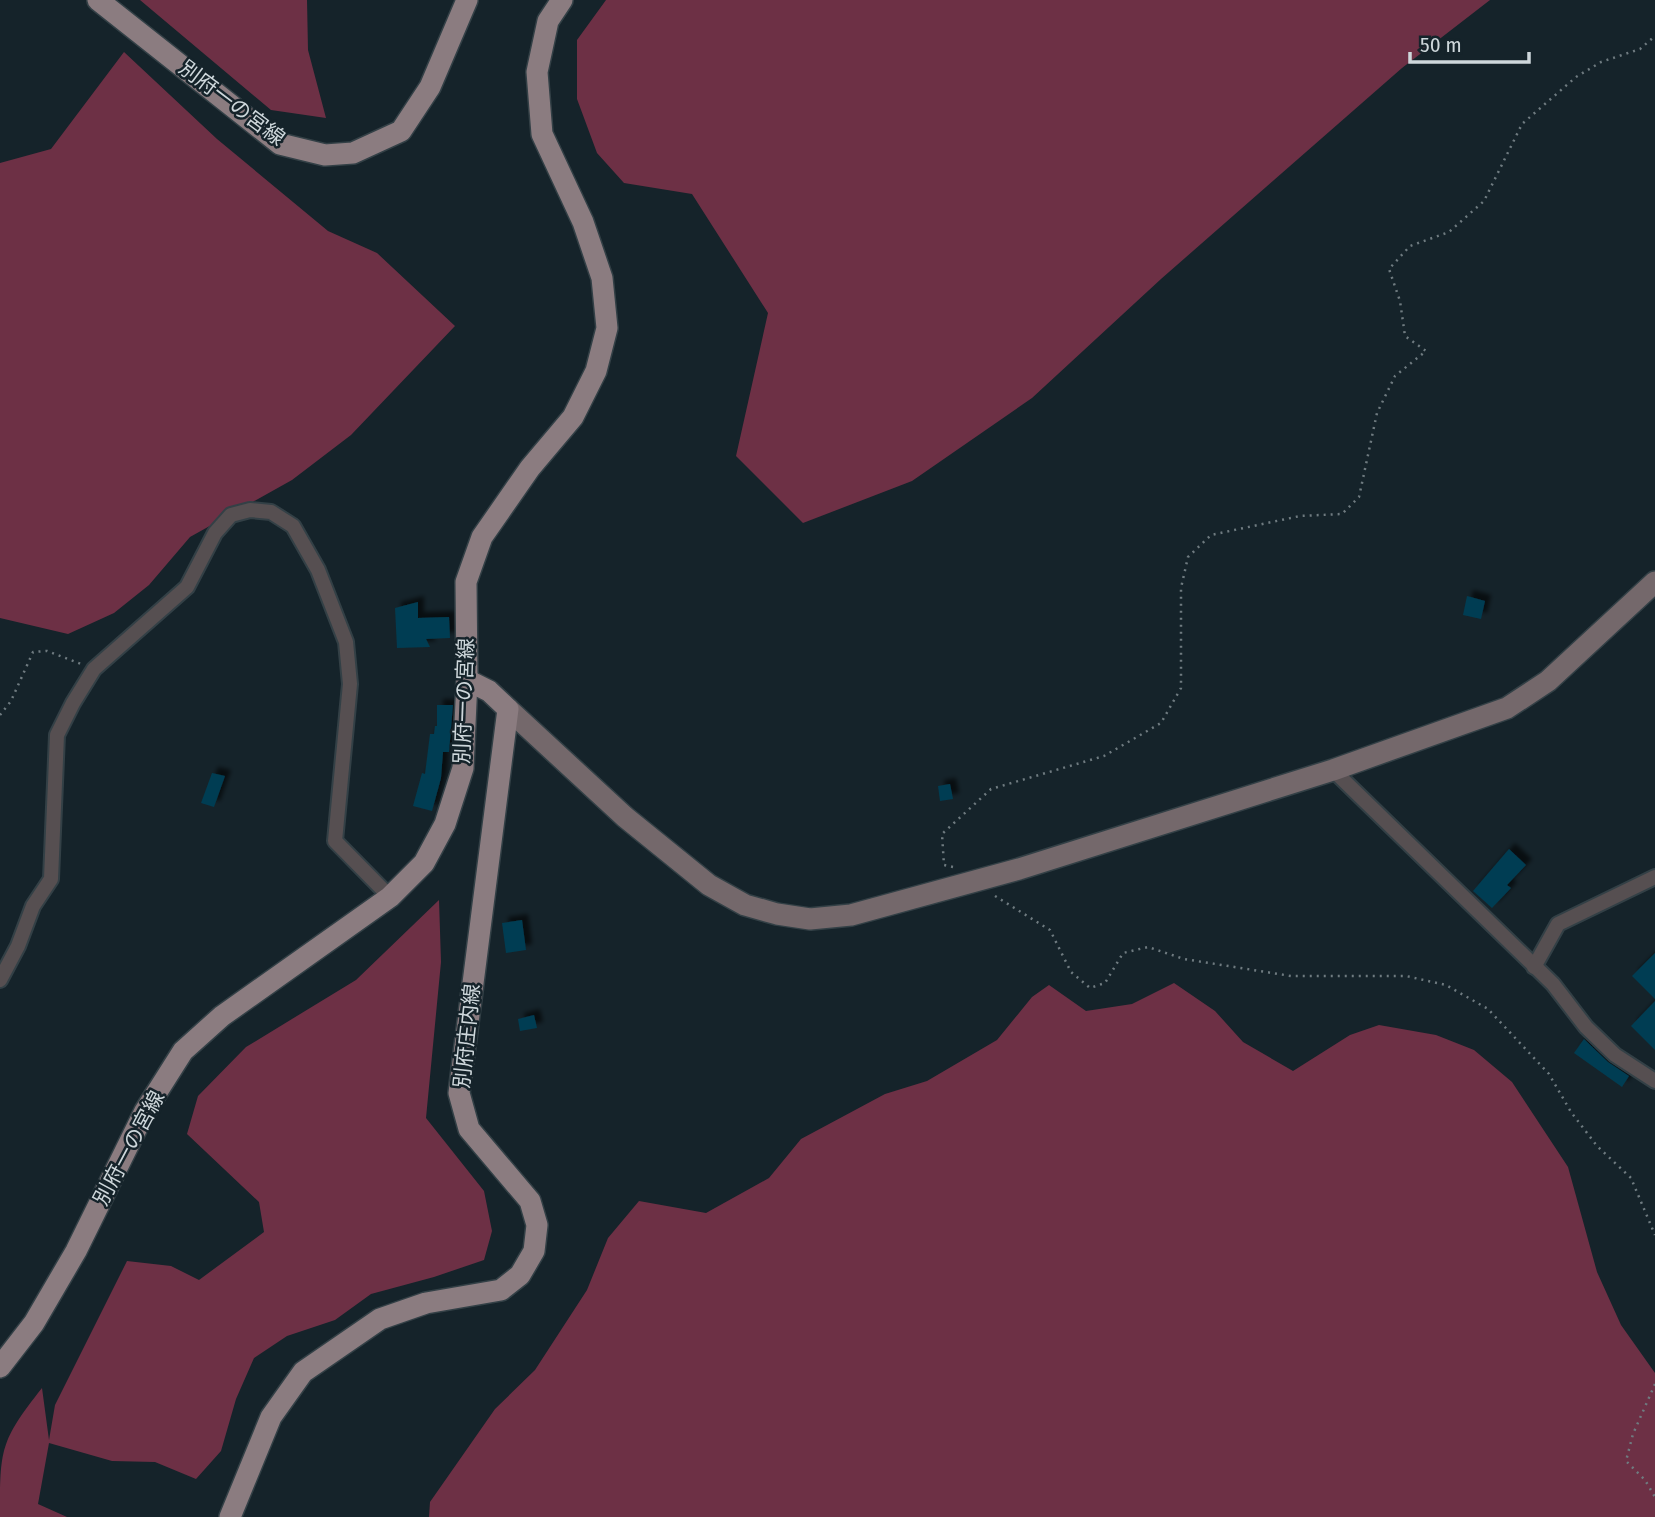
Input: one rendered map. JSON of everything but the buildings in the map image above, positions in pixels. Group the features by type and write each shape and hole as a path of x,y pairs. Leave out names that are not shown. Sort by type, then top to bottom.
{"main road":[{"name":"別府一の宮線","path":"98,0 281,144 325,155 353,153 401,131 430,87 467,0"},
{"name":"別府一の宮線","path":"0,1367 33,1323 76,1251 145,1111 183,1051 222,1016 390,897 424,863 445,824 463,768 467,680 466,582 482,537 530,468 573,418 596,371 607,328 602,278 583,222 542,134 537,72 548,21 562,0"},
{"path":"467,680 489,691 508,709"},
{"name":"別府庄内線","path":"230,1517 271,1417 303,1372 380,1319 426,1303 501,1290 520,1275 534,1251 537,1225 530,1201 469,1129 458,1093 508,709"}],"street":[{"path":"0,980 18,946 33,906 51,879 57,735 94,669 187,587 215,533 231,515 250,510 271,512 292,526 318,570 346,642 350,684 335,841 390,897"},
{"path":"508,709 625,817 709,885 745,905 810,919 851,915 976,882 1332,771 1507,708 1548,681 1655,582"},
{"path":"1332,771 1534,967 1615,1055 1655,1081"},
{"path":"1534,967 1558,924 1655,877"}],"path":[{"path":"1655,36 1640,49 1601,62 1576,77 1522,124 1483,201 1449,232 1410,246 1389,269 1400,300 1405,336 1426,351 1395,376 1377,414 1359,497 1342,514 1300,516 1211,536 1188,557 1181,588 1181,688 1161,723 1104,756 991,789 942,834 944,865 965,870 976,882 1050,930 1071,972 1090,988 1105,983 1123,953 1148,947 1184,960 1291,976 1406,976 1447,985 1488,1009 1549,1074 1571,1112 1597,1146 1631,1178 1655,1235"},
{"path":"0,715 11,701 33,652 47,650 94,669"},
{"path":"1655,1384 1633,1434 1626,1461 1645,1480 1655,1497"}],"shaded area":[{"path":"140,0 307,0 308,50 326,118 271,110"},
{"path":"606,0 1490,0 1402,68 1161,279 1032,398 912,481 803,523 736,456 768,313 692,194 624,183 597,153 577,99 577,40"},
{"path":"124,52 217,139 328,231 377,253 455,326 351,435 292,480 190,537 149,585 114,613 68,634 0,618 0,163 51,149"},
{"path":"439,900 441,962 426,1118 484,1191 492,1231 484,1260 371,1294 335,1320 287,1336 254,1358 236,1399 221,1451 196,1479 155,1462 112,1461 49,1443 38,1504 67,1517 0,1517 2,1460 10,1434 42,1388 49,1440 55,1405 127,1261 171,1266 199,1280 264,1232 259,1202 187,1134 198,1096 246,1047 356,980"},
{"path":"1174,983 1215,1011 1243,1042 1293,1071 1350,1035 1379,1025 1436,1035 1474,1050 1512,1082 1568,1167 1597,1272 1621,1325 1655,1373 1655,1517 429,1517 430,1502 495,1409 535,1370 587,1290 608,1238 639,1201 706,1213 769,1178 801,1139 885,1094 927,1081 997,1040 1032,997 1049,985 1086,1011 1132,1004"}]}
